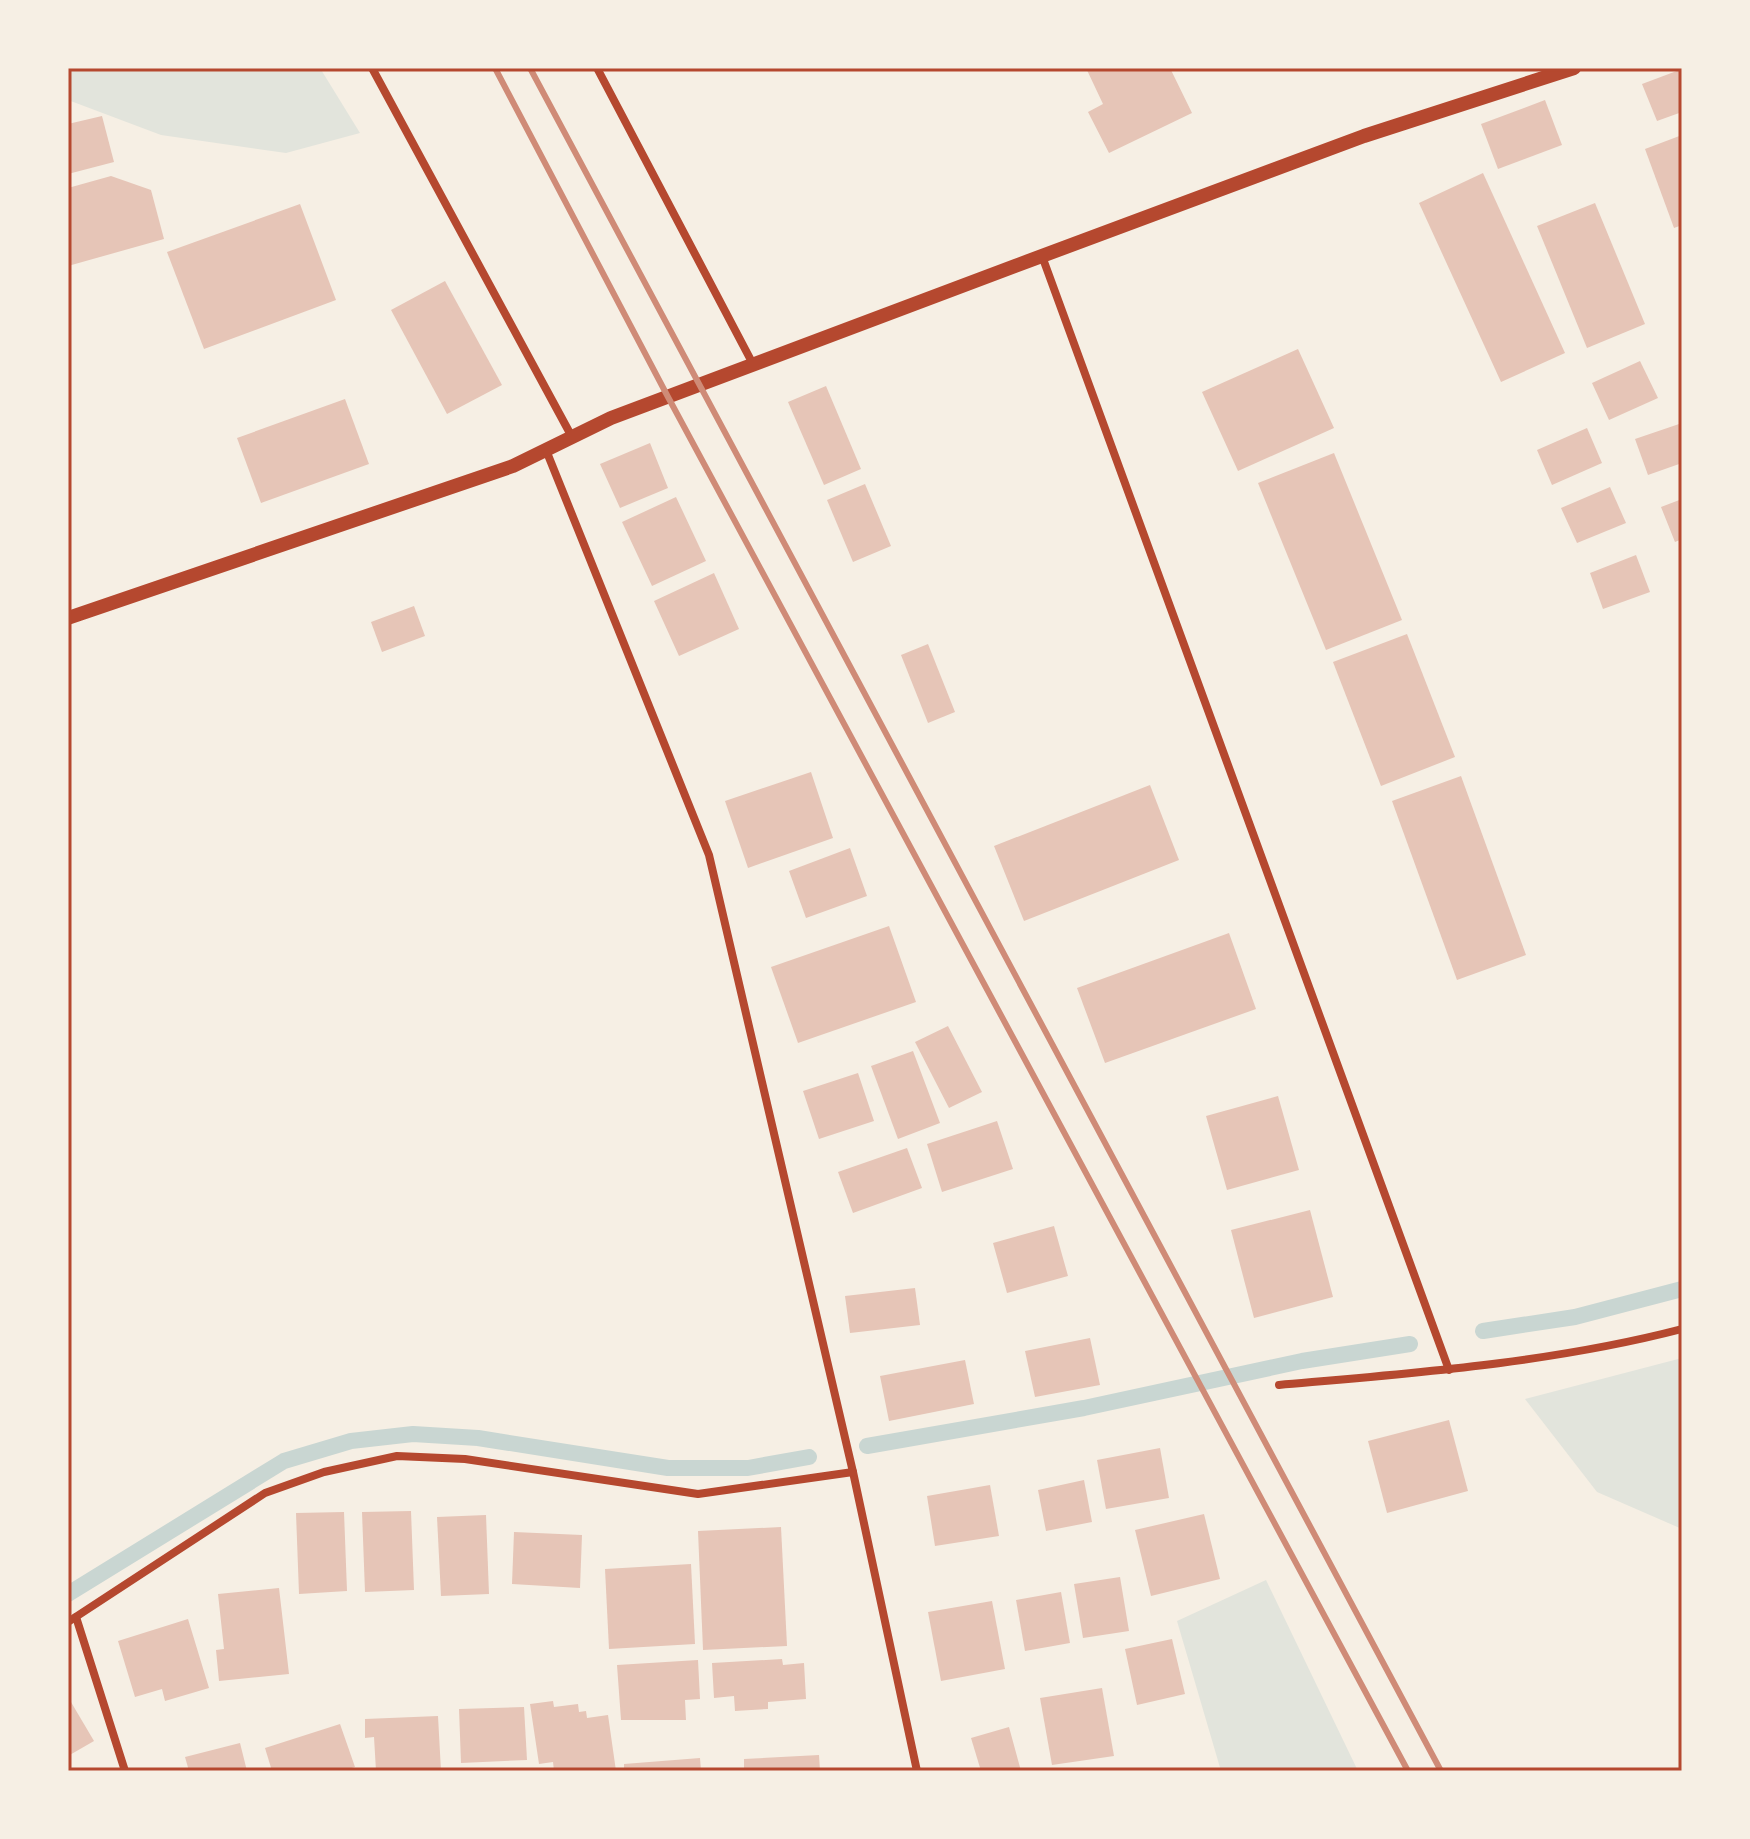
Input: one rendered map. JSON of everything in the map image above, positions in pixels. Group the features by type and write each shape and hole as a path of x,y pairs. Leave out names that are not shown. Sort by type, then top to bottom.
{"street":[{"path":"372,68 572,437"},
{"path":"597,68 755,367"},
{"path":"68,618 513,466 611,418 755,367 1042,256 1364,136 1574,68"},
{"path":"1042,256 1449,1370"},
{"path":"546,450 709,855 853,1472 917,1771"},
{"path":"1279,1385 1449,1370 1636,1341 1682,1329"},
{"path":"125,1771 72,1620 265,1493 324,1472 397,1456 465,1459 698,1494 853,1472"}],"shaded area":[{"path":"68,68 320,68 360,133 286,153 161,135 68,100"},
{"path":"1682,1358 1682,1529 1597,1492 1525,1399"},
{"path":"1266,1580 1358,1771 1221,1771 1177,1621"}],"building":[{"path":"1086,68 1170,68 1192,113 1109,153 1088,112 1103,104"},
{"path":"1682,69 1682,112 1657,121 1642,84"},
{"path":"1545,100 1562,145 1498,169 1481,124"},
{"path":"102,116 114,162 68,174 68,124"},
{"path":"1682,135 1682,225 1674,228 1645,149"},
{"path":"1483,173 1565,353 1501,382 1419,203"},
{"path":"111,176 151,190 164,239 68,266 68,188"},
{"path":"1595,203 1645,324 1587,348 1537,226"},
{"path":"300,204 336,300 204,349 167,252"},
{"path":"445,281 502,385 447,414 391,310"},
{"path":"1298,349 1334,428 1238,471 1202,392"},
{"path":"1640,361 1658,398 1609,420 1592,383"},
{"path":"826,386 861,469 824,485 788,402"},
{"path":"345,399 369,464 261,503 237,438"},
{"path":"1682,423 1682,463 1648,475 1635,439"},
{"path":"1587,428 1602,463 1552,485 1537,450"},
{"path":"650,443 668,488 620,508 600,464"},
{"path":"1334,453 1402,620 1326,650 1258,483"},
{"path":"865,484 891,546 853,562 827,500"},
{"path":"1610,487 1626,523 1577,543 1561,508"},
{"path":"676,497 706,561 652,586 622,522"},
{"path":"1682,499 1682,539 1675,542 1661,507"},
{"path":"1636,555 1650,592 1603,609 1590,573"},
{"path":"714,573 739,629 679,656 654,601"},
{"path":"414,606 425,636 382,652 371,622"},
{"path":"1407,634 1455,757 1381,786 1333,662"},
{"path":"928,644 955,712 928,723 901,655"},
{"path":"811,772 833,838 748,868 725,801"},
{"path":"1461,776 1526,955 1457,980 1392,801"},
{"path":"1150,785 1179,860 1024,921 994,846"},
{"path":"850,848 867,896 806,918 789,871"},
{"path":"889,926 916,1002 798,1043 771,967"},
{"path":"1229,933 1256,1009 1105,1063 1077,988"},
{"path":"948,1026 982,1092 949,1108 915,1042"},
{"path":"913,1051 940,1123 898,1139 871,1066"},
{"path":"858,1073 874,1121 819,1139 803,1091"},
{"path":"1278,1096 1299,1170 1227,1190 1206,1116"},
{"path":"997,1121 1013,1169 942,1192 927,1144"},
{"path":"907,1148 922,1188 853,1213 838,1172"},
{"path":"1310,1210 1333,1297 1254,1318 1231,1230"},
{"path":"1054,1226 1068,1276 1007,1293 993,1243"},
{"path":"915,1288 920,1325 850,1333 845,1296"},
{"path":"1090,1338 1100,1385 1035,1397 1025,1351"},
{"path":"965,1360 974,1404 889,1421 880,1376"},
{"path":"1449,1420 1468,1491 1387,1513 1368,1441"},
{"path":"1160,1448 1169,1498 1106,1509 1097,1460"},
{"path":"1084,1480 1092,1522 1046,1531 1038,1490"},
{"path":"990,1485 999,1536 935,1546 927,1496"},
{"path":"411,1511 414,1590 365,1592 362,1512"},
{"path":"344,1512 347,1591 299,1594 296,1513"},
{"path":"1204,1514 1220,1579 1151,1596 1135,1530"},
{"path":"486,1515 489,1594 441,1596 437,1517"},
{"path":"781,1527 787,1646 703,1650 698,1531"},
{"path":"514,1532 582,1535 580,1588 512,1584"},
{"path":"691,1564 695,1644 609,1649 605,1569"},
{"path":"1120,1577 1129,1631 1083,1638 1074,1584"},
{"path":"279,1588 289,1674 219,1681 216,1650 224,1649 218,1594"},
{"path":"1061,1592 1070,1643 1025,1651 1016,1600"},
{"path":"992,1601 1005,1669 941,1681 928,1612"},
{"path":"188,1619 209,1688 165,1701 162,1689 135,1697 118,1641"},
{"path":"1172,1639 1185,1694 1137,1705 1125,1649"},
{"path":"782,1659 783,1665 804,1663 806,1699 768,1702 768,1709 735,1711 734,1696 714,1698 712,1663"},
{"path":"698,1660 700,1699 685,1700 686,1720 621,1720 617,1665"},
{"path":"1102,1688 1114,1756 1052,1765 1040,1698"},
{"path":"68,1697 94,1741 68,1756"},
{"path":"553,1701 554,1707 578,1704 579,1712 586,1711 587,1718 608,1715 616,1771 554,1771 553,1762 539,1764 530,1704"},
{"path":"524,1707 527,1760 461,1763 459,1709"},
{"path":"438,1716 441,1771 376,1771 374,1737 365,1738 365,1719"},
{"path":"340,1724 355,1767 342,1771 272,1771 265,1748"},
{"path":"1009,1727 1021,1771 981,1771 971,1738"},
{"path":"240,1743 247,1771 189,1771 185,1757"},
{"path":"819,1755 820,1771 744,1771 744,1759"},
{"path":"700,1758 701,1771 624,1771 624,1764"}],"waterway":[{"path":"1483,1331 1575,1317 1682,1289"},
{"path":"867,1446 1084,1408 1302,1361 1410,1344"},
{"path":"68,1594 284,1461 351,1441 413,1434 478,1438 668,1468 748,1468 809,1457"}],"railway":[{"path":"495,68 668,397 1408,1771"},
{"path":"530,68 1441,1771"}]}
